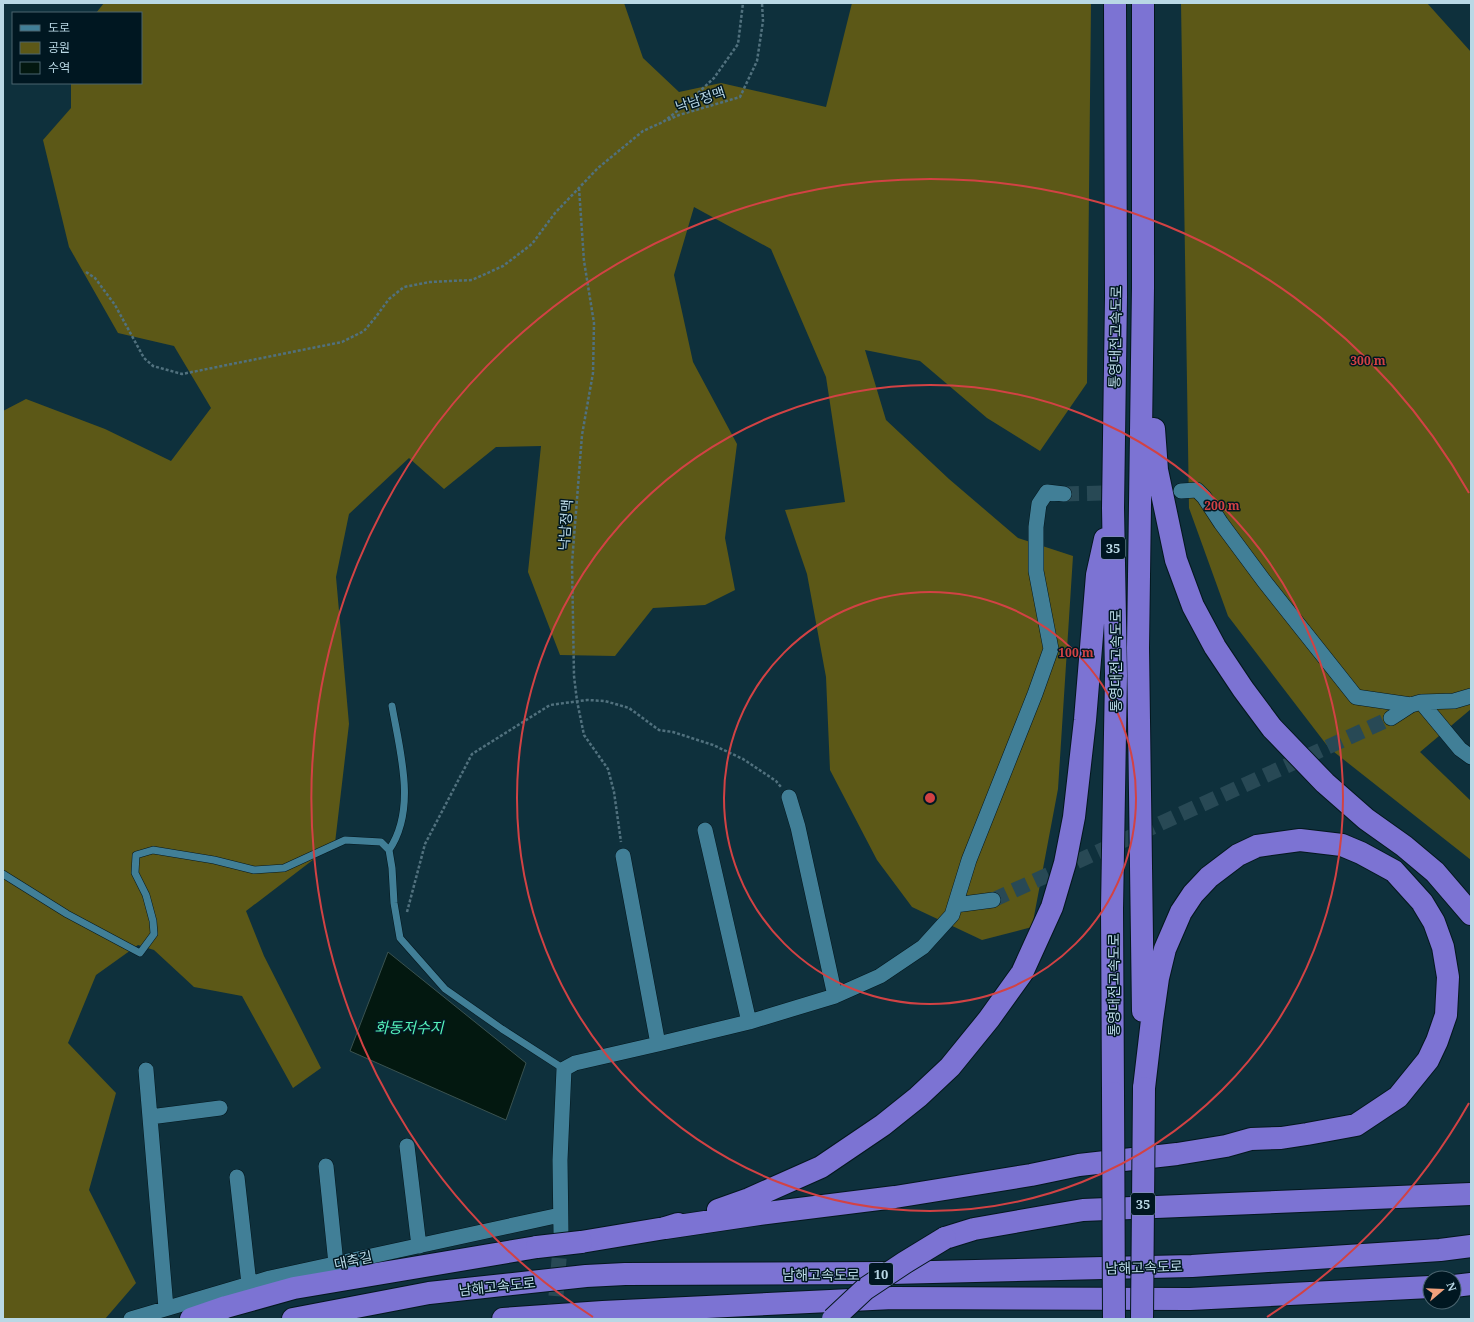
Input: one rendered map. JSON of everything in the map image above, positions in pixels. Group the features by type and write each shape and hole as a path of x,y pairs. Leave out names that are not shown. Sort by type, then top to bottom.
{"highway":[{"name":"통영대전고속도로","path":"1114,1319 1112,909 1116,675 1112,508 1116,297 1115,3"},
{"name":"통영대전고속도로","path":"1142,1319 1144,1088 1138,648 1143,288 1143,3"},
{"path":"1143,288 1157,470 1176,560 1193,606 1215,647 1243,689 1272,728 1326,783 1366,819 1404,846 1471,900"},
{"path":"665,1228 749,1199 814,1170 852,1147 884,1125 918,1097 950,1067 989,1019 1022,973 1052,906 1065,863 1074,817 1085,720 1097,574 1112,508"},
{"path":"191,1319 294,1288 537,1247 571,1237 665,1228 759,1214 895,1197 1031,1175 1079,1165 1177,1154 1226,1146 1251,1139 1281,1138 1356,1125 1398,1097 1428,1060 1437,1041 1446,1015 1448,978 1443,947 1434,922 1422,902 1394,871 1361,852 1342,845 1321,841 1300,840 1257,846 1238,855 1209,877 1193,894 1181,912 1165,949 1158,978 1144,1088"},
{"path":"1435,872 1471,914"},
{"path":"833,1319 865,1289 904,1262 945,1238 974,1229 1083,1210 1471,1194"},
{"name":"남해고속도로","path":"293,1319 428,1293 586,1276 633,1274 890,1274 1192,1266 1440,1250 1471,1246"},
{"name":"남해고속도로","path":"503,1319 603,1312 893,1298 1190,1299 1422,1287"}],"street":[{"path":"1181,491 1197,490 1204,497 1221,523 1264,581 1356,697 1416,703 1454,701 1471,696"},
{"path":"571,1237 560,1215 560,1160 564,1069 575,1063 749,1022 835,996 880,976 923,946 952,915 969,860 1035,694 1051,649 1036,571 1036,527 1039,504 1047,492 1064,494"},
{"path":"1391,718 1416,703"},
{"path":"1416,703 1460,748 1471,757"},
{"path":"789,797 798,827 835,996"},
{"path":"705,830 749,1022"},
{"path":"623,856 658,1044"},
{"path":"955,905 993,900"},
{"path":"146,1070 166,1308"},
{"path":"150,1117 220,1108"},
{"path":"407,1146 419,1246"},
{"path":"326,1166 336,1264"},
{"path":"237,1177 249,1284"},
{"name":"대축길","path":"131,1319 270,1278 560,1215"}],"lane":[{"path":"389,850 396,840 404,805 404,778 401,752 392,706"},
{"path":"3,874 66,914 140,953 154,934 153,921 146,895 135,873 136,855 153,850 214,860 254,870 284,868 345,840 381,842 389,850 392,868 394,903 400,938 445,989 502,1029 564,1069"}],"path":[{"path":"86,272 94,278 115,304 144,358 153,366 182,374 342,342 364,330 389,299 404,288 430,282 472,280 503,266 532,244 555,213 598,168 644,131 664,122 684,106 714,78 738,44 742,3"},
{"name":"낙남정맥","path":"664,122 679,115 740,97 757,61 763,21 762,3"},
{"name":"낙남정맥","path":"579,187 584,261 594,323 593,373 582,435 572,563 574,676 577,701 584,735 608,769 614,792 623,856"},
{"path":"400,938 425,844 472,754 550,705 577,701 605,700 629,708 659,730 673,732 713,745 743,760 776,781 789,797"}],"green space":[{"path":"104,3 624,3 643,58 679,92 721,83 826,107 852,3 1091,3 1087,383 1040,451 987,418 920,361 865,350 886,420 949,479 1018,538 1073,556 1058,789 1032,927 982,940 912,907 877,860 830,770 826,677 807,574 785,510 845,502 826,377 771,249 694,207 674,275 693,362 737,444 725,538 735,590 705,605 653,608 615,656 560,655 528,572 541,446 496,447 444,489 409,458 349,514 336,577 349,724 335,843 246,911 264,956 321,1068 293,1088 242,996 194,987 154,950 138,945 96,975 68,1043 116,1093 89,1190 136,1283 105,1319 3,1319 3,411 26,399 105,429 171,461 211,408 174,346 118,333 69,247 43,140 71,108 71,84 142,84 142,12 97,12"},
{"path":"1181,3 1427,3 1471,52 1471,709 1420,752 1471,801 1471,860 1329,748 1228,616 1189,508"}],"water":[{"name":"화동저수지","path":"388,952 526,1063 506,1120 350,1051"}],"tunnel":[{"path":"1064,494 1181,491"},
{"path":"993,900 1391,718"},
{"path":"554,1319 561,1236"}]}
